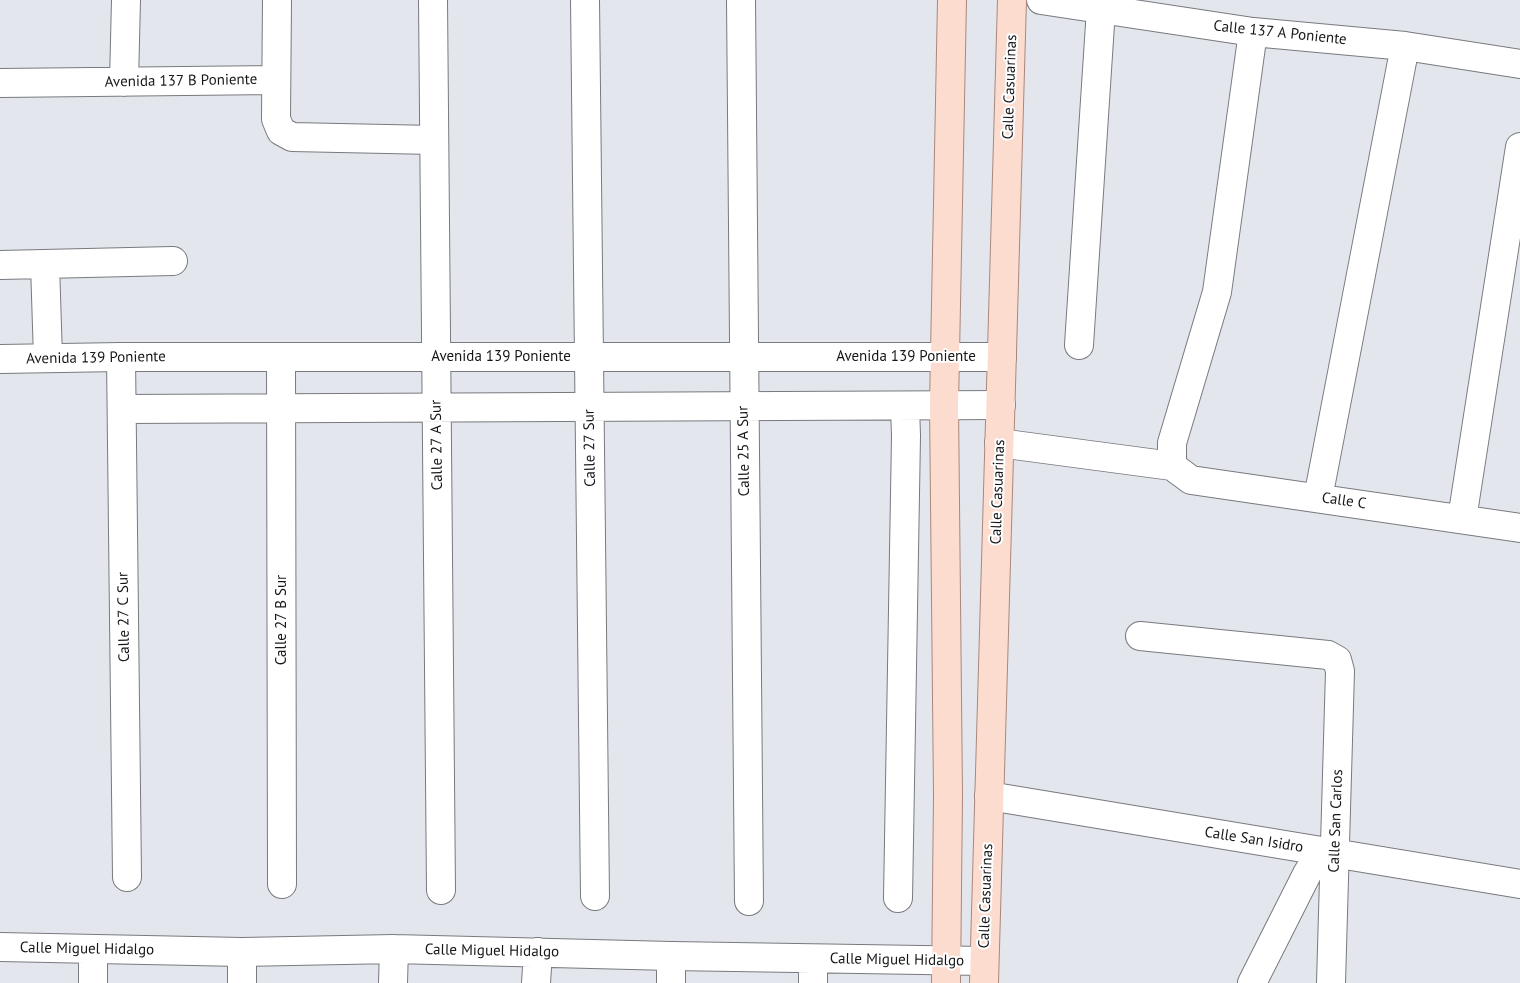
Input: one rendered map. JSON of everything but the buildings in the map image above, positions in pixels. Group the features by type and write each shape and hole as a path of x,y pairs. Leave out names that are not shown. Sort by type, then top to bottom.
{"main road":[{"path":"946,972 948,795 944,405 952,0"},
{"name":"Calle Casuarinas","path":"984,972 1012,0"}],"street":[{"path":"124,82 126,0"},
{"path":"276,80 277,0"},
{"name":"Calle 27 A Sur","path":"433,0 441,890"},
{"name":"Calle 27 Sur","path":"585,0 595,896"},
{"name":"Calle 25 A Sur","path":"741,0 749,902"},
{"name":"Calle 137 A Poniente","path":"1040,0 1253,32 1405,46 1520,64"},
{"path":"1079,345 1101,9"},
{"path":"999,443 1172,466 1172,443 1217,292 1253,32"},
{"path":"1318,498 1405,46"},
{"name":"Avenida 137 B Poniente","path":"0,83 276,80 276,119 281,131 292,137 434,140"},
{"path":"1462,519 1520,147"},
{"path":"0,265 173,261"},
{"path":"45,264 48,358"},
{"name":"Avenida 139 Poniente","path":"0,359 281,356 1002,357"},
{"name":"Calle 27 B Sur","path":"281,356 282,884"},
{"name":"Calle 27 C Sur","path":"121,357 127,877"},
{"path":"122,409 1001,405"},
{"path":"898,898 906,456 905,406"},
{"name":"Calle C","path":"1172,466 1191,480 1520,528"},
{"name":"Calle San Carlos","path":"1140,636 1328,655 1337,660 1340,671 1328,852 1331,983"},
{"name":"Calle San Isidro","path":"989,796 1520,884"},
{"path":"1252,983 1307,874 1328,852"},
{"name":"Calle Miguel Hidalgo","path":"0,947 242,952 394,949 538,952 672,956 813,971 984,972"},
{"path":"93,949 93,983"},
{"path":"393,983 394,949"},
{"path":"242,952 242,983"},
{"path":"536,983 538,952"},
{"path":"671,983 672,956"}]}
